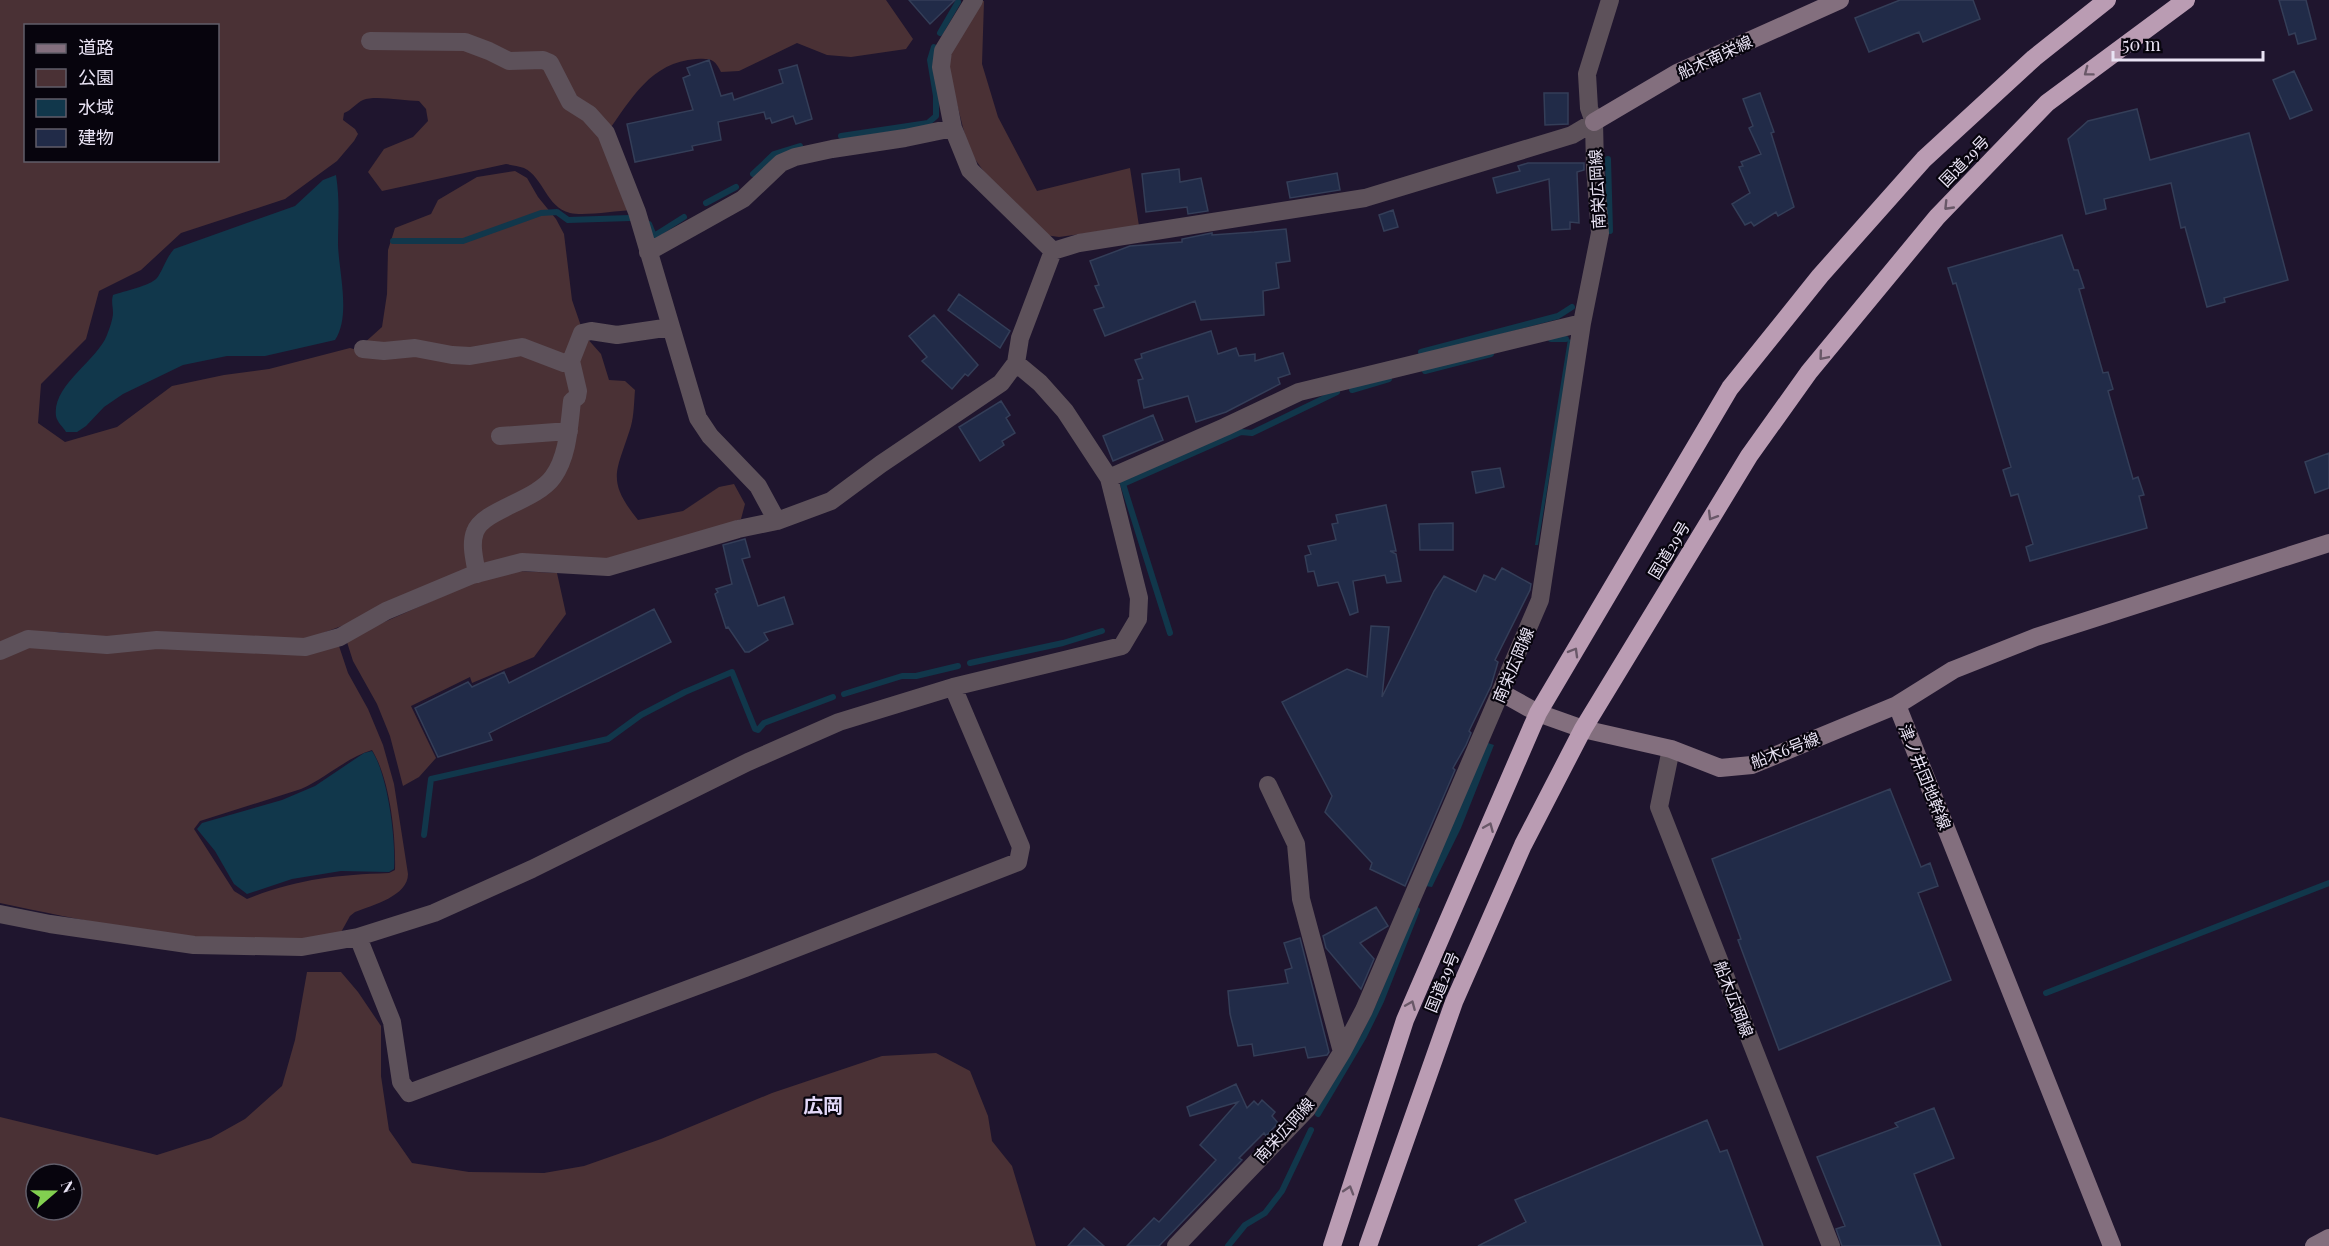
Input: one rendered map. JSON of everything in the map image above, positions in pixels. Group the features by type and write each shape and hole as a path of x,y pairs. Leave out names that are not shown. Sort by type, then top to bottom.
{"highway":[{"name":"国道29号","path":"1332,1246 1405,1020 1538,713 1658,508 1738,378 1820,276 1924,159 2034,58 2107,0"},
{"name":"国道29号","path":"1368,1246 1454,1002 1523,845 1583,729 1749,456 1809,372 1922,236 2047,103 2186,0"}],"street":[{"path":"974,0 943,51 941,67 953,128 970,170 1053,251"},
{"name":"南栄広岡線","path":"1176,1246 1307,1108 1342,1052 1364,1010 1540,600 1582,323 1600,233 1594,122 1589,108 1587,74 1610,0"},
{"name":"船木南栄線","path":"1594,122 1677,73 1840,0"},
{"path":"370,41 465,42 489,51 508,62 543,60 550,63 570,102 590,114 606,133 637,213 698,418 710,436 758,486 777,521"},
{"path":"1053,251 1079,243 1365,198 1572,135 1594,122"},
{"path":"648,252 743,199 781,163 788,160 832,149 953,128"},
{"path":"0,651 28,639 107,645 157,640 305,647 340,637 386,611 477,574 522,562 608,567 777,521 831,501 881,464 1001,383 1016,363 1020,338 1053,251"},
{"path":"1109,478 1299,392 1582,323"},
{"path":"477,574 473,543 474,533 479,524 491,515 538,493 559,466 567,444 572,401 577,397 578,391 571,361 582,333 591,331 617,335 671,327"},
{"path":"363,349 384,351 415,348 470,356 522,347 538,351 555,361 564,363 571,361"},
{"path":"0,914 50,924 194,945 302,947 358,938 434,913 542,864 748,762 839,722 953,687 1122,646 1138,619 1139,598 1109,478 1065,411 1040,383 1016,363"},
{"path":"500,436 568,431"},
{"name":"津ノ井団地幹線","path":"2112,1246 1896,705 1953,670 2036,637 2329,543"},
{"path":"358,938 392,1022 401,1082 409,1093 745,968 1018,862 1021,847 953,687"},
{"name":"船木6号線","path":"1502,693 1538,713 1583,729 1671,749 1720,768 1752,765 1896,705"},
{"name":"船木広岡線","path":"1671,749 1659,807 1831,1246"},
{"path":"1268,785 1296,844 1301,899 1342,1052"},
{"path":"2314,1246 2329,1238"}],"green space":[{"path":"0,0 886,0 913,39 906,49 851,57 827,55 797,43 739,71 721,72 717,64 708,59 680,62 666,67 644,84 607,133 591,111 571,99 551,59 510,58 476,42 446,37 369,38 369,44 457,45 477,50 510,65 548,66 566,102 588,117 604,138 631,210 591,214 570,213 562,210 550,199 531,173 522,167 506,164 382,191 368,172 384,149 413,137 428,121 426,109 419,101 382,98 363,100 344,113 343,120 358,134 354,141 337,161 285,199 181,233 141,270 99,291 86,339 41,384 38,423 65,442 117,427 172,386 224,375 269,369 350,348 371,354 417,351 471,358 520,351 539,355 558,366 568,366 574,395 570,400 565,429 498,433 498,438 565,433 555,468 546,480 534,489 477,521 470,538 474,569 432,584 347,624 304,640 157,634 99,638 59,632 15,636 0,644"},
{"path":"981,1 984,1 982,64 998,117 1037,191 1130,168 1139,226 1059,237 1045,235 990,180 969,151 946,61"},
{"path":"515,171 527,178 564,234 572,300 582,329 569,356 362,345 382,327 387,294 388,250 395,228 431,214 438,200 477,177"},
{"path":"585,336 601,354 609,380 625,381 635,390 632,422 617,475 621,494 638,520 683,511 719,487 734,484 745,504 741,519 695,536 605,561 479,567 477,533 560,473 574,363"},
{"path":"517,571 557,573 566,614 534,657 472,683 470,677 411,706 436,758 419,777 403,786 390,736 377,704 353,661 346,639 479,580"},
{"path":"338,643 348,673 368,709 383,745 394,784 408,874 406,882 396,894 388,899 355,912 350,916 340,934 272,941 218,939 155,932 0,903 0,659 33,646","holes":["372,750 387,791 393,824 395,870 389,873 317,879 247,899 234,891 194,829 200,821 301,789 353,758"]},
{"path":"307,972 341,972 381,1026 381,1076 389,1130 412,1163 469,1172 544,1173 584,1166 661,1139 772,1093 882,1056 936,1053 970,1071 988,1116 992,1141 1012,1166 1036,1246 0,1246 0,1117 157,1155 211,1138 245,1119 282,1086 295,1040"}],"water":[{"path":"336,175 343,307 340,330 335,340 265,356 227,356 183,365 123,394 104,407 77,432 66,432 56,416 57,405 68,384 102,345 113,315 113,295 154,281 174,249 295,206 323,180"},
{"path":"1568,339 1572,340 1538,545 1535,545"},
{"path":"1488,743 1494,745 1461,828 1432,887 1425,886"},
{"path":"372,751 387,791 394,842 394,869 389,872 341,871 292,879 247,894 234,884 215,851 197,829 202,823 282,800 315,786 364,753"}],"building":[{"path":"909,0 955,0 930,24"},
{"path":"1900,0 1973,0 1980,19 1923,42 1919,32 1869,52 1855,18"},
{"path":"2279,0 2306,0 2316,39 2298,44 2295,33 2289,35"},
{"path":"709,60 721,96 732,93 734,100 783,83 779,70 797,65 812,119 796,124 793,116 772,123 770,118 766,119 764,112 718,122 721,140 692,146 693,150 635,162 627,124 693,110 683,78 690,75 687,68"},
{"path":"2294,71 2312,110 2290,119 2273,80"},
{"path":"1544,93 1568,93 1568,124 1545,125"},
{"path":"1760,93 1774,132 1771,133 1794,207 1778,216 1776,212 1754,226 1751,222 1745,225 1732,204 1750,193 1739,167 1743,166 1741,162 1761,154 1749,128 1753,126 1743,99"},
{"path":"2137,109 2150,160 2249,133 2288,280 2224,298 2225,302 2207,307 2185,227 2181,228 2171,183 2104,199 2106,209 2086,214 2068,139 2088,121"},
{"path":"1528,163 1584,163 1584,170 1577,172 1579,223 1570,222 1570,229 1552,230 1549,179 1497,193 1493,178 1520,171 1518,166"},
{"path":"1179,169 1180,182 1201,178 1208,211 1188,214 1187,207 1146,212 1142,174"},
{"path":"1337,173 1340,190 1290,198 1287,182"},
{"path":"1393,210 1398,227 1384,231 1379,215"},
{"path":"1286,229 1290,261 1276,263 1279,288 1263,291 1264,315 1201,320 1195,301 1105,336 1094,310 1104,307 1095,286 1099,285 1090,261 1130,246 1182,242 1182,239 1212,233 1212,235"},
{"path":"2062,235 2074,270 2078,270 2084,288 2079,289 2103,373 2108,372 2113,389 2108,391 2133,479 2138,477 2144,495 2139,496 2147,528 2030,561 2026,547 2033,544 2018,494 2011,496 2003,470 2011,467 1956,283 1953,284 1948,268"},
{"path":"959,294 1010,331 1000,348 948,310"},
{"path":"934,315 978,365 968,376 965,374 952,389 922,361 927,357 909,336"},
{"path":"1211,331 1218,354 1236,348 1239,356 1255,354 1255,361 1283,353 1290,374 1278,378 1280,384 1226,412 1196,422 1188,396 1144,408 1138,380 1143,379 1135,360 1142,358 1141,354"},
{"path":"1001,401 1010,415 1006,418 1015,433 1002,441 1004,445 980,461 959,427"},
{"path":"1153,415 1163,440 1113,461 1103,436"},
{"path":"2329,453 2329,488 2315,493 2305,462"},
{"path":"1500,468 1504,487 1476,493 1472,472"},
{"path":"1386,505 1396,551 1390,551 1396,554 1401,581 1387,583 1385,575 1353,581 1358,612 1350,615 1338,582 1318,586 1314,571 1308,572 1305,556 1311,554 1308,546 1336,540 1332,524 1338,523 1336,515"},
{"path":"1453,523 1453,550 1420,550 1419,524"},
{"path":"745,539 750,557 742,559 758,606 784,597 793,624 764,633 768,640 749,652 745,652 728,627 726,628 715,594 718,592 716,589 732,584 723,545"},
{"path":"1502,568 1531,584 1530,590 1495,660 1498,662 1491,686 1469,731 1471,733 1466,745 1453,768 1455,770 1405,886 1370,869 1372,863 1325,812 1332,796 1282,702 1347,669 1367,677 1371,626 1389,627 1382,697 1434,591 1444,576 1476,592 1484,575 1495,580"},
{"path":"654,609 671,642 489,733 492,740 438,757 415,708 468,682 472,687 504,672 509,683"},
{"path":"1890,789 1921,867 1930,863 1938,886 1918,893 1951,980 1779,1050 1738,940 1741,939 1712,859"},
{"path":"1376,907 1388,926 1360,943 1374,959 1361,989 1326,948 1323,936"},
{"path":"1300,938 1329,1052 1327,1055 1308,1058 1305,1047 1254,1056 1252,1044 1238,1046 1230,1014 1228,991 1288,983 1285,970 1292,968 1284,943"},
{"path":"1236,1084 1247,1108 1254,1101 1258,1105 1262,1100 1275,1112 1272,1116 1278,1123 1266,1136 1264,1133 1239,1158 1242,1160 1159,1246 1127,1246 1154,1218 1159,1222 1216,1160 1200,1145 1238,1102 1190,1116 1187,1107"},
{"path":"1934,1108 1954,1158 1914,1174 1941,1246 1842,1246 1836,1229 1845,1226 1817,1157 1898,1127 1895,1123"},
{"path":"1707,1120 1720,1152 1727,1150 1763,1246 1478,1246 1526,1222 1515,1200"},
{"path":"1084,1228 1104,1246 1068,1246"}],"waterway":[{"path":"940,33 958,2"},
{"path":"841,136 928,123 936,116 936,96 930,60 934,47"},
{"path":"753,174 774,154 800,146"},
{"path":"1608,159 1610,231"},
{"path":"706,203 736,187"},
{"path":"393,241 463,241 541,213 557,212 568,220 630,218"},
{"path":"649,224 654,236 684,217"},
{"path":"1421,352 1558,316 1572,307"},
{"path":"1551,339 1566,339"},
{"path":"1425,371 1491,354"},
{"path":"1352,390 1389,379"},
{"path":"1170,633 1123,484 1241,432 1252,433 1337,392"},
{"path":"970,663 1063,643 1102,631"},
{"path":"844,694 902,676 916,676 958,666"},
{"path":"424,835 431,779 608,739 641,715 685,692 732,672 755,729 758,730 764,723 833,697"},
{"path":"2046,993 2329,883"},
{"path":"1318,1114 1364,1036 1381,1001 1417,910"},
{"path":"1228,1246 1245,1225 1265,1213 1282,1191 1311,1130"}],"district":[{"name":"広岡","path":"823,1106"}]}
